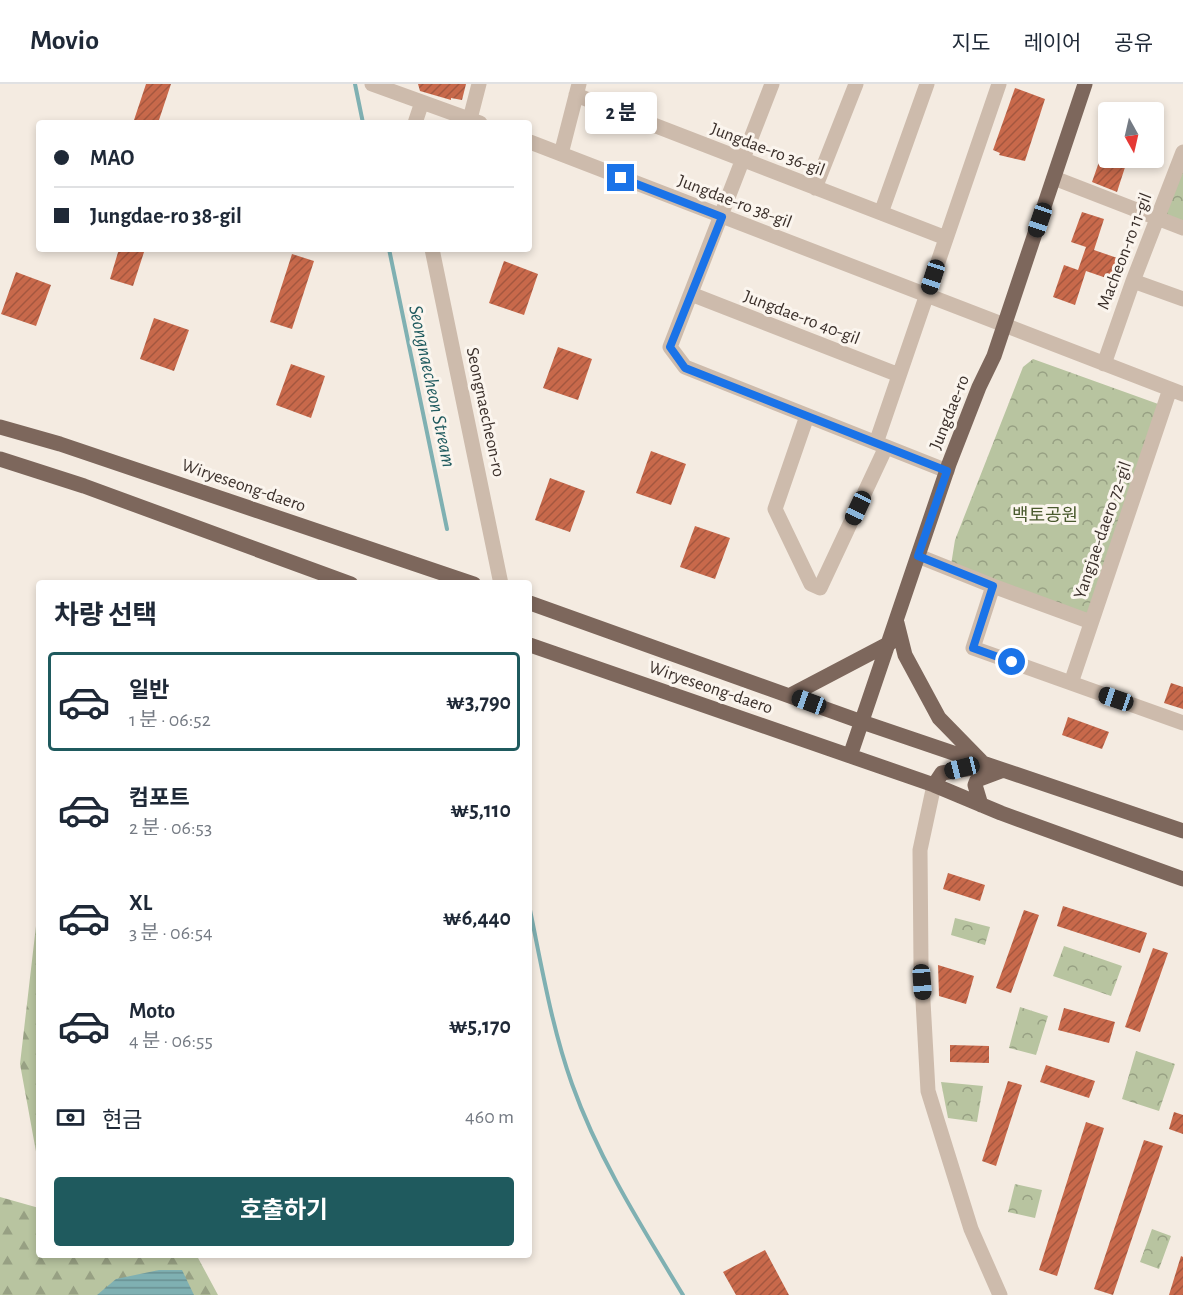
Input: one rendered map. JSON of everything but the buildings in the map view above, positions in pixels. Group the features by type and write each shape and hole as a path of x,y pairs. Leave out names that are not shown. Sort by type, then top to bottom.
{"main road":[{"name":"Jungdae-ro","path":"850,756 947,471 1004,327 1085,84"},
{"name":"Wiryeseong-daero","path":"4,427 462,580"},
{"path":"0,459 84,486 340,580"},
{"name":"Wiryeseong-daero","path":"532,604 862,722 1183,831"},
{"path":"897,622 905,656 939,718 992,766"},
{"path":"791,695 890,643"},
{"name":"Wiryeseong-daero","path":"532,646 934,785 981,805 1183,879"},
{"path":"934,785 942,773 992,766"},
{"path":"981,805 975,785 977,780 992,766"}],"street":[{"path":"372,84 403,92 422,102 472,120"},
{"path":"475,120 479,84"},
{"path":"772,84 670,347 685,368 947,471"},
{"path":"815,188 856,84"},
{"path":"881,213 927,84"},
{"path":"807,416 775,509 811,584 820,588 881,445 899,375 999,84"},
{"path":"561,154 578,90"},
{"name":"Jungdae-ro 36-gil","path":"578,90 743,160 946,238"},
{"path":"416,120 422,102"},
{"name":"Jungdae-ro 38-gil","path":"532,143 1004,327"},
{"name":"Macheon-ro 11-gil","path":"1104,364 1133,281 1183,152"},
{"path":"1054,178 1183,228"},
{"name":"Seongnaecheon-ro","path":"433,252 500,580"},
{"path":"1133,281 1183,299"},
{"name":"Jungdae-ro 40-gil","path":"691,294 899,375"},
{"name":"Yangjae-daero 72-gil","path":"1004,327 1177,392 1091,622 1071,683"},
{"path":"918,556 1091,622"},
{"path":"993,586 973,648 1183,723"},
{"path":"934,785 920,850 921,965 928,1091 971,1229 1000,1295"}],"green space":[{"path":"1183,165 1183,225 1163,217"},
{"name":"백토공원","path":"1033,359 1161,405 1089,616 951,565 955,540 1023,367"},
{"path":"955,918 990,927 985,945 951,935"},
{"path":"36,926 36,1152 20,1064"},
{"path":"1064,946 1122,966 1111,996 1053,976"},
{"path":"1020,1007 1048,1016 1036,1055 1009,1048"},
{"path":"1136,1051 1175,1064 1159,1111 1122,1099"},
{"path":"941,1082 983,1086 977,1122 948,1118"},
{"path":"1015,1184 1042,1190 1035,1218 1008,1212"},
{"path":"0,1197 36,1207 36,1258 198,1258 218,1295 0,1295"},
{"path":"1152,1229 1171,1236 1159,1269 1140,1262"}],"water":[{"path":"159,1270 182,1270 194,1295 97,1295 116,1279"}],"waterway":[{"name":"Seongnaecheon Stream","path":"355,84 362,120"},
{"name":"Seongnaecheon Stream","path":"390,252 447,529"},
{"name":"Seongnaecheon Stream","path":"532,920 559,1041 583,1112 622,1192 683,1295"}],"route":[{"path":"621,178 722,217 670,347 685,368 947,471 918,556 993,586 973,648 1012,662"}]}
